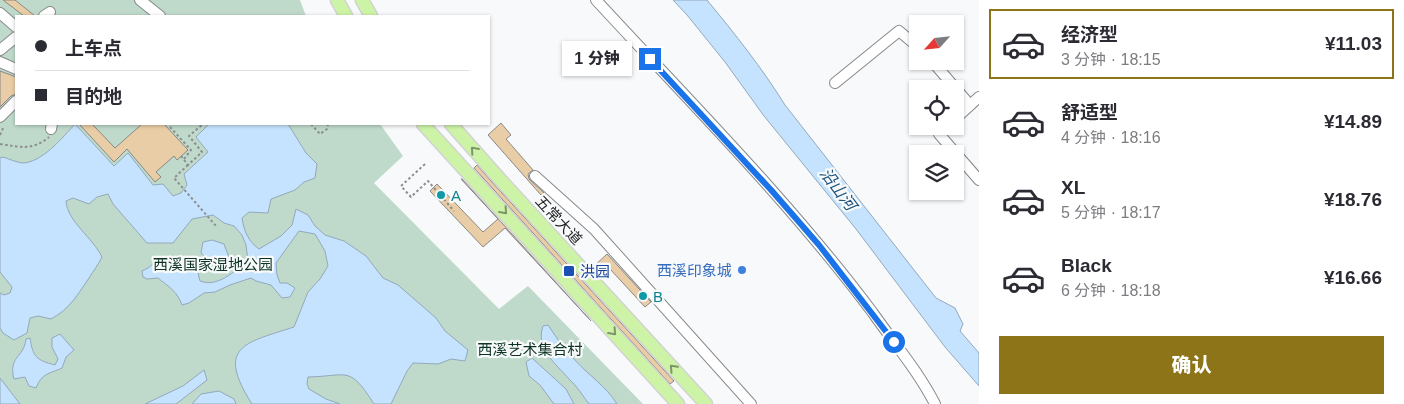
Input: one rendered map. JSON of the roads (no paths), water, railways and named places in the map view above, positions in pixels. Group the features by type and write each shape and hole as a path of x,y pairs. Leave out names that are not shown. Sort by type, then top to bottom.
{"main road":[{"path":"337,0 345,15"},
{"path":"362,0 370,15"},
{"path":"424,125 678,404"},
{"name":"五常大道","path":"452,125 706,404"}],"street":[{"path":"140,0 159,15"},
{"path":"596,0 772,191 819,245 926,385 935,404"},
{"path":"0,13 15,26"},
{"path":"836,83 899,31 909,39"},
{"path":"0,50 15,38"},
{"path":"0,62 15,69"},
{"path":"940,70 970,105"},
{"path":"964,111 979,97"},
{"path":"0,117 15,102"},
{"path":"940,135 979,180"},
{"path":"535,176 594,229 751,404"}],"water":[{"name":"沿山河","path":"673,0 707,0 748,51 785,105 936,298 955,308 963,324 960,331 979,353 979,386 945,347 856,229 764,116 725,62"},
{"path":"76,125 114,166 128,153 153,185 163,184 173,196 181,193 187,185 184,174 208,152 196,137 208,125 289,125 306,153 317,164 315,178 304,182 295,190 271,199 268,213 249,212 242,218 249,239 259,249 281,236 292,225 296,209 308,215 315,226 325,235 344,241 366,256 383,278 398,285 436,318 445,331 468,350 465,361 451,359 438,364 413,363 407,371 391,404 374,404 359,383 353,378 340,375 308,377 307,384 309,389 326,399 340,404 252,404 241,385 236,370 236,358 249,343 294,327 308,292 320,279 328,266 325,251 315,234 299,231 276,263 280,283 287,283 295,288 290,297 282,298 271,285 251,278 215,292 204,293 189,303 182,305 178,296 169,287 158,278 147,279 143,277 142,271 154,263 161,262 174,267 181,266 198,273 200,281 207,283 219,280 231,274 248,261 246,245 242,235 234,226 224,223 213,215 192,219 173,243 147,243 113,204 108,194 97,197 89,204 73,198 66,201 71,216 102,257 81,290 68,306 51,319 38,316 30,318 27,333 14,340 3,333 0,328 0,293 4,295 10,293 12,287 0,272 0,158 3,157 22,163 30,162 44,154"},
{"path":"212,240 224,244 230,260 226,267 219,269 201,253 203,242"},
{"path":"548,325 570,355 608,392 617,404 589,404 544,348 541,334 543,326"},
{"path":"60,334 74,350 66,357 62,368 43,377 36,388 29,386 25,377 14,379 13,366 25,345 26,339 30,338 32,350 36,357 55,365 58,359 52,347 52,338"},
{"path":"532,358 566,389 574,404 554,404 540,385 529,376 526,362"},
{"path":"204,370 207,380 176,404 145,404 183,386"},
{"path":"0,378 20,404 0,404"},
{"path":"219,391 234,399 236,404 192,404 201,394"}],"place":[{"name":"A","path":"441,195"},
{"name":"西溪印象城","path":"742,270"},
{"name":"洪园","path":"569,271"},
{"name":"B","path":"643,296"}],"park label":[{"name":"西溪国家湿地公园","path":"213,264"},
{"name":"西溪艺术集合村","path":"530,349"}]}
